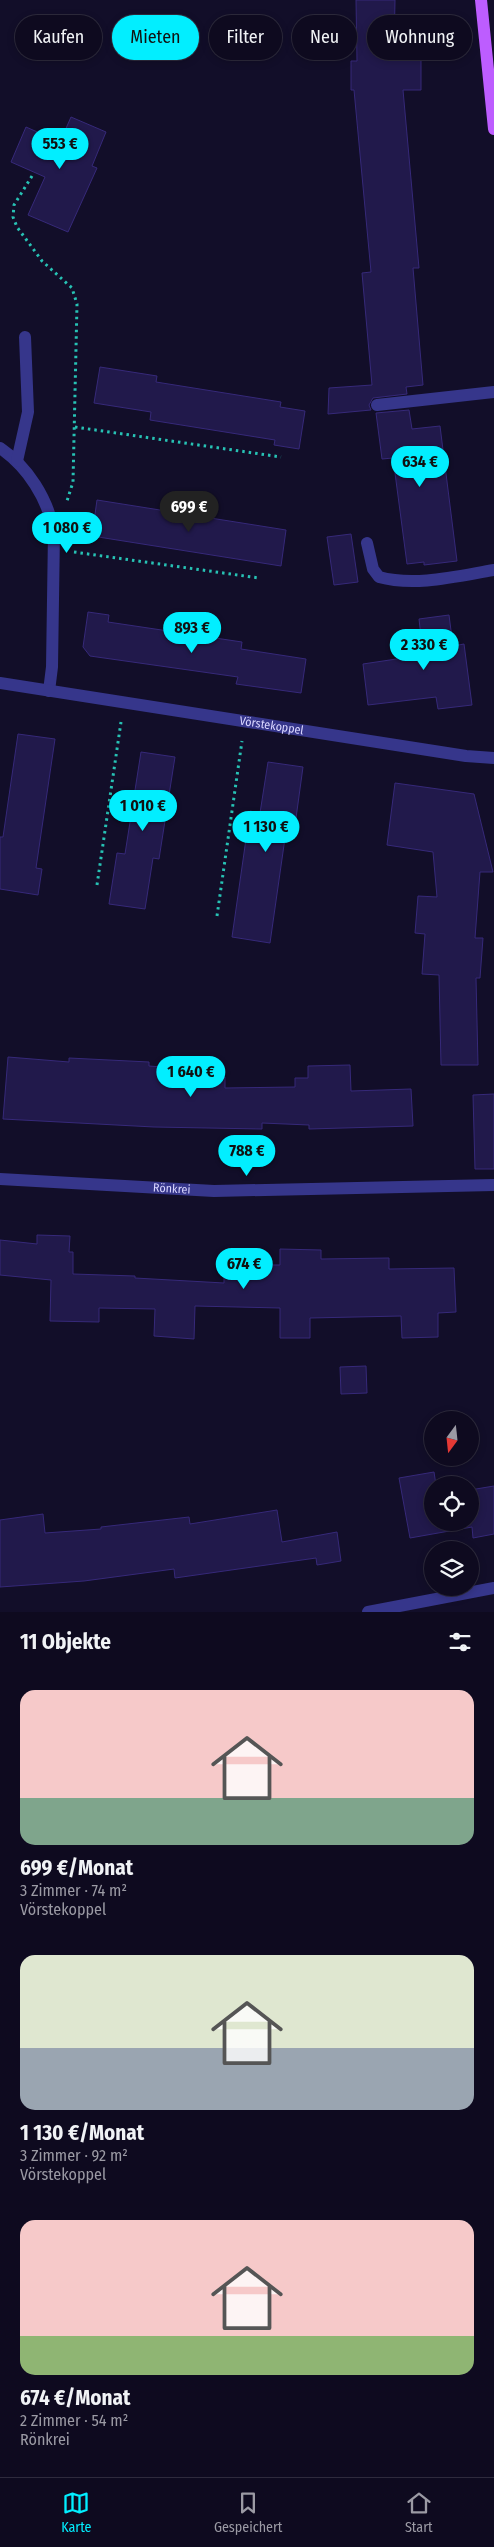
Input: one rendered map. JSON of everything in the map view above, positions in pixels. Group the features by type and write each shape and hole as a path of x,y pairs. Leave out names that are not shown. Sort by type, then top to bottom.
{"main road":[{"path":"480,0 494,129"}],"street":[{"path":"17,461 28,412 25,337"},
{"path":"377,404 494,392"},
{"path":"0,448 17,461 29,474 52,521 54,549 52,668 49,690"},
{"path":"367,542 373,569 379,578 392,581 440,578 494,570"},
{"name":"Vörstekoppel","path":"0,683 124,704 466,756 494,758"},
{"name":"Rönkrei","path":"0,1179 214,1191 494,1185"},
{"path":"368,1612 494,1588"}],"path":[{"path":"32,176 14,205 13,217 16,226 42,261 72,288 77,304 73,482 66,507 52,521"},
{"path":"75,427 281,457"},
{"path":"54,549 259,578"},
{"path":"97,885 124,704"},
{"path":"217,916 244,722"}],"building":[{"path":"356,0 395,0 395,15 367,15 367,60 421,60 421,90 403,90 419,268 413,268 423,385 406,387 407,394 373,398 369,405 371,410 328,414 329,388 372,385 362,273 371,272 354,90 351,90 351,61 357,61"},
{"path":"71,117 106,132 92,166 97,168 68,232 28,215 45,177 11,162 26,127 60,142"},
{"path":"100,367 157,376 156,382 281,402 280,407 305,411 299,449 274,445 275,440 150,420 151,412 94,403"},
{"path":"409,410 412,429 440,426 457,561 424,565 424,562 407,564 393,458 382,459 376,413"},
{"path":"97,500 286,530 281,566 92,536"},
{"path":"351,534 358,582 334,585 327,537"},
{"path":"88,612 109,615 108,622 242,642 241,649 306,659 301,693 236,684 238,677 90,656 83,647"},
{"path":"449,615 453,646 464,644 472,705 438,709 436,697 368,705 363,664 423,655 419,619"},
{"path":"18,734 55,739 36,868 42,869 38,895 0,889 0,837 3,837"},
{"path":"141,752 175,757 159,859 153,858 145,909 109,904 117,853 125,854"},
{"path":"268,762 303,767 296,818 288,817 270,943 232,937 250,811 260,813"},
{"path":"395,783 474,794 493,872 480,872 475,938 483,938 480,978 476,978 478,1065 441,1065 439,975 422,974 425,934 415,933 418,896 437,897 433,852 387,845"},
{"path":"8,1057 69,1062 69,1058 149,1062 149,1066 162,1067 161,1075 225,1077 225,1088 295,1087 295,1078 308,1078 308,1066 350,1065 351,1091 411,1089 413,1126 309,1129 309,1125 262,1123 262,1129 154,1127 3,1119"},
{"path":"494,1094 494,1169 475,1169 473,1095"},
{"path":"37,1235 70,1236 69,1252 73,1252 73,1274 135,1276 135,1278 224,1283 224,1265 280,1265 280,1249 321,1250 321,1259 389,1258 389,1269 454,1268 456,1312 438,1313 438,1337 402,1338 401,1316 310,1318 310,1338 280,1338 280,1308 195,1306 194,1339 154,1336 155,1309 99,1308 99,1322 50,1321 51,1280 0,1275 0,1240 37,1244"},
{"path":"366,1366 367,1393 341,1394 340,1367"},
{"path":"434,1472 435,1476 424,1476 424,1531 449,1531 410,1538 399,1478"},
{"path":"494,1486 494,1534 473,1538 472,1531 479,1531 479,1488"},
{"path":"277,1510 282,1542 337,1532 341,1561 317,1565 316,1558 175,1578 174,1569 84,1581 0,1587 0,1520 43,1514 45,1533 101,1529 101,1527 189,1517 190,1524"}]}
